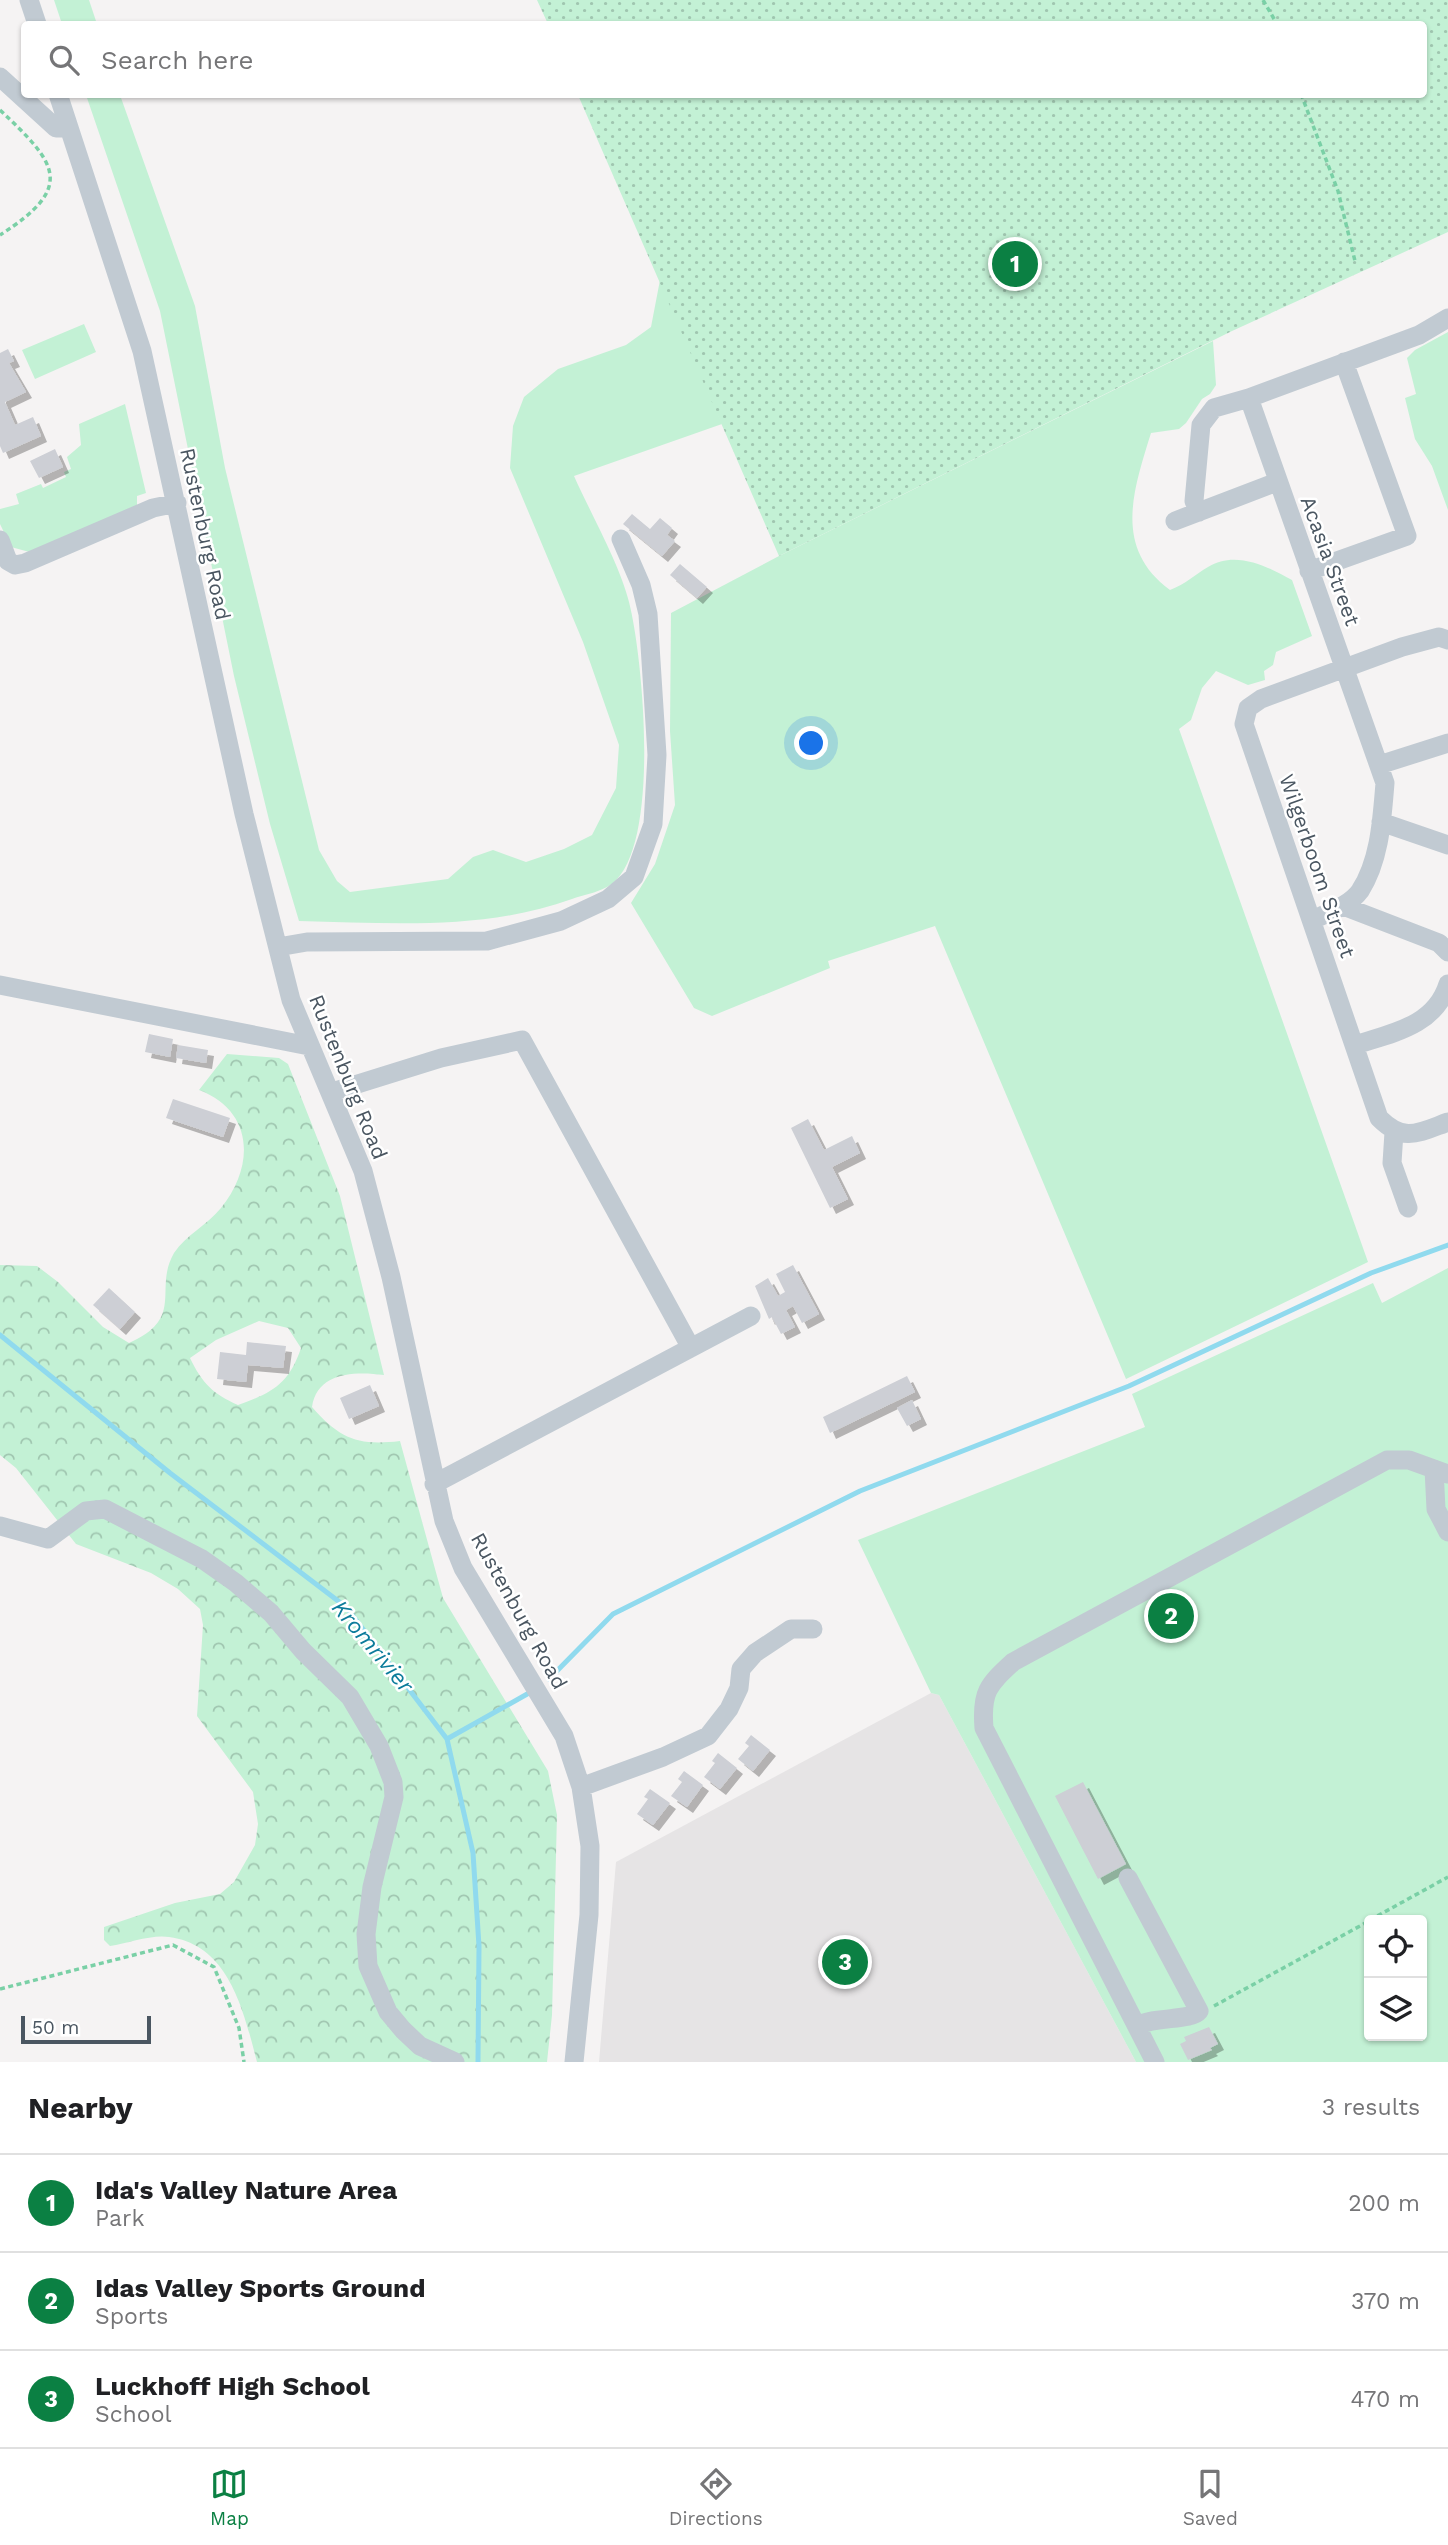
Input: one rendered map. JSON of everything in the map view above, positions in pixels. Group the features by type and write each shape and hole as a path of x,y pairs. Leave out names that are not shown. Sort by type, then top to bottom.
{"street":[{"path":"29,0 36,21"},
{"path":"0,77 21,96"},
{"path":"23,98 56,128 68,128"},
{"name":"Rustenburg Road","path":"59,98 142,351 211,670 291,1000 363,1171 391,1277 444,1521 463,1568 564,1736 582,1787 590,1846 589,1914 574,2062"},
{"path":"1199,512 1194,501 1201,425 1214,408 1249,398 1419,335 1448,318"},
{"path":"1309,571 1407,536 1345,362"},
{"name":"Acasia Street","path":"1249,398 1385,783 1380,841 1359,891 1343,906 1313,920"},
{"path":"1175,521 1277,482"},
{"path":"0,540 4,563 25,563 153,508 177,503"},
{"path":"278,947 307,942 487,941 561,922 608,899 634,877 653,824 657,755 648,614 640,585 621,539"},
{"name":"Wilgerboom Street","path":"1394,1132 1380,1118 1244,724 1248,708 1261,699 1439,637 1448,640"},
{"path":"1379,765 1448,743"},
{"path":"1381,822 1448,845"},
{"path":"1343,906 1439,943 1448,953"},
{"path":"1355,1045 1422,1020 1435,1010 1448,984"},
{"path":"0,985 309,1046"},
{"path":"332,1092 441,1058 522,1040 691,1348"},
{"path":"1408,1208 1392,1163 1394,1132 1407,1135 1448,1122"},
{"path":"434,1484 751,1316"},
{"path":"1156,2062 984,1728 982,1705 989,1685 1013,1662 1387,1460 1409,1460 1441,1472 1436,1509 1448,1532"},
{"path":"0,1526 48,1539 86,1511 105,1509 201,1559 236,1583 271,1613 350,1697 379,1746 393,1782 394,1797 372,1887 366,1934 368,1966 388,2012 403,2031 420,2046 455,2062"},
{"path":"582,1787 663,1757 708,1736 729,1709 739,1688 741,1670 755,1653 791,1629 813,1629"},
{"path":"1128,1878 1199,2011 1187,2018 1150,2019 1137,2026"}],"path":[{"path":"1264,0 1275,21"},
{"path":"1303,98 1338,191 1355,261"},
{"path":"0,110 38,146 50,166 52,184 46,195 0,234"},
{"path":"1379,1915 1448,1877"},
{"path":"1199,2011 1212,2007 1364,1923"},
{"path":"0,1989 173,1945 214,1967 239,2028 244,2062"}],"shaded area":[{"path":"931,1693 939,1695 1136,2062 599,2062 616,1862"}],"green space":[{"path":"54,0 89,0 96,21 61,21"},
{"path":"537,0 1448,0 1448,232 1232,331 779,556 579,98 1427,98 1427,21 547,21"},
{"path":"87,98 121,98 195,306 225,468 319,850 337,881 350,892 448,879 473,857 493,850 526,862 564,849 592,835 616,788 619,745 583,642 510,468 513,426 524,397 558,369 626,345 651,327 660,280 722,424 574,476 625,587 634,629 643,708 642,798 636,838 625,869 607,887 538,909 471,921 299,921 270,824 234,676 160,311"},
{"path":"84,324 96,352 35,379 22,350"},
{"path":"1448,332 1448,510 1432,466 1415,439 1405,398 1416,394 1407,358 1415,350"},
{"path":"1213,341 1216,385 1210,394 1202,399 1179,429 1151,433 1134,497 1134,537 1140,556 1152,574 1170,590 1208,567 1229,560 1262,565 1292,580 1312,636 1276,652 1273,665 1264,671 1265,680 1248,685 1216,671 1202,688 1191,720 1179,729 1368,1262 1126,1379 935,926 828,961 830,968 712,1016 694,1008 631,903 655,864 675,805 670,731 671,613 779,556"},
{"path":"125,404 146,493 137,496 137,508 33,553 11,547 0,524 0,509 19,504 16,494 41,484 43,488 66,477 64,472 71,469 67,457 81,445 79,424"},
{"path":"227,1054 279,1058 288,1064 340,1196 384,1375 350,1374 329,1380 315,1395 312,1407 332,1427 351,1438 372,1442 400,1441 443,1598 548,1771 557,1815 552,2015 547,2062 257,2062 240,2003 220,1967 207,1953 190,1943 163,1936 110,1946 104,1940 104,1927 175,1903 220,1894 234,1882 255,1845 258,1824 253,1792 197,1716 203,1625 200,1609 178,1589 151,1573 76,1544 16,1468 0,1455 0,1265 37,1266 58,1282 103,1327 129,1343 146,1333 163,1313 168,1266 174,1253 221,1208 240,1175 243,1141 239,1125 230,1111 217,1099 199,1090","holes":["259,1321 288,1328 301,1348 291,1370 278,1386 238,1405 209,1387 190,1358 216,1340"]},
{"path":"1448,1268 1448,2062 1136,2062 939,1695 931,1693 858,1540 1145,1427 1132,1394 1373,1283 1382,1303"}],"building":[{"path":"8,349 14,361 9,363 26,392 5,402 15,425 33,417 41,436 3,453 0,446 0,353"},
{"path":"55,449 63,467 39,478 30,461"},
{"path":"632,514 650,529 660,518 672,528 667,535 675,541 662,556 623,524"},
{"path":"680,564 707,587 697,598 670,575"},
{"path":"149,1034 173,1039 170,1057 145,1052"},
{"path":"178,1045 208,1050 206,1063 176,1058"},
{"path":"173,1099 230,1118 223,1137 166,1118"},
{"path":"808,1119 824,1150 852,1136 860,1153 832,1167 848,1199 830,1208 791,1128"},
{"path":"793,1265 819,1314 802,1323 793,1306 786,1310 795,1327 781,1334 772,1317 769,1319 755,1286 768,1278 778,1296 785,1292 776,1274"},
{"path":"109,1288 135,1312 120,1329 93,1305"},
{"path":"247,1342 286,1346 283,1368 248,1365 246,1382 217,1379 220,1352 246,1355"},
{"path":"907,1376 915,1392 830,1433 823,1417"},
{"path":"370,1385 379,1406 349,1419 340,1398"},
{"path":"912,1400 921,1419 907,1426 897,1408"},
{"path":"751,1735 770,1750 753,1771 738,1759 749,1746 745,1743"},
{"path":"718,1753 737,1768 720,1789 704,1777 715,1763 712,1761"},
{"path":"684,1771 703,1785 687,1807 671,1796 682,1782 678,1779"},
{"path":"1083,1782 1126,1864 1098,1879 1055,1796"},
{"path":"650,1789 670,1803 653,1825 637,1814 648,1799 644,1797"},
{"path":"1209,2027 1218,2044 1210,2048 1212,2050 1188,2060 1180,2044 1186,2041 1184,2037"}],"waterway":[{"path":"549,1679 613,1614 860,1491 1129,1386 1371,1273 1448,1245"},
{"name":"Kromrivier","path":"0,1335 170,1473 346,1607 447,1739 473,1853 479,1946 478,2062"},
{"path":"447,1739 529,1693"}],"place":[{"name":"Ida's Valley Nature Area","path":"1015,264"},
{"name":"Idas Valley Sports Ground","path":"1171,1616"},
{"name":"Luckhoff High School","path":"845,1962"}]}
